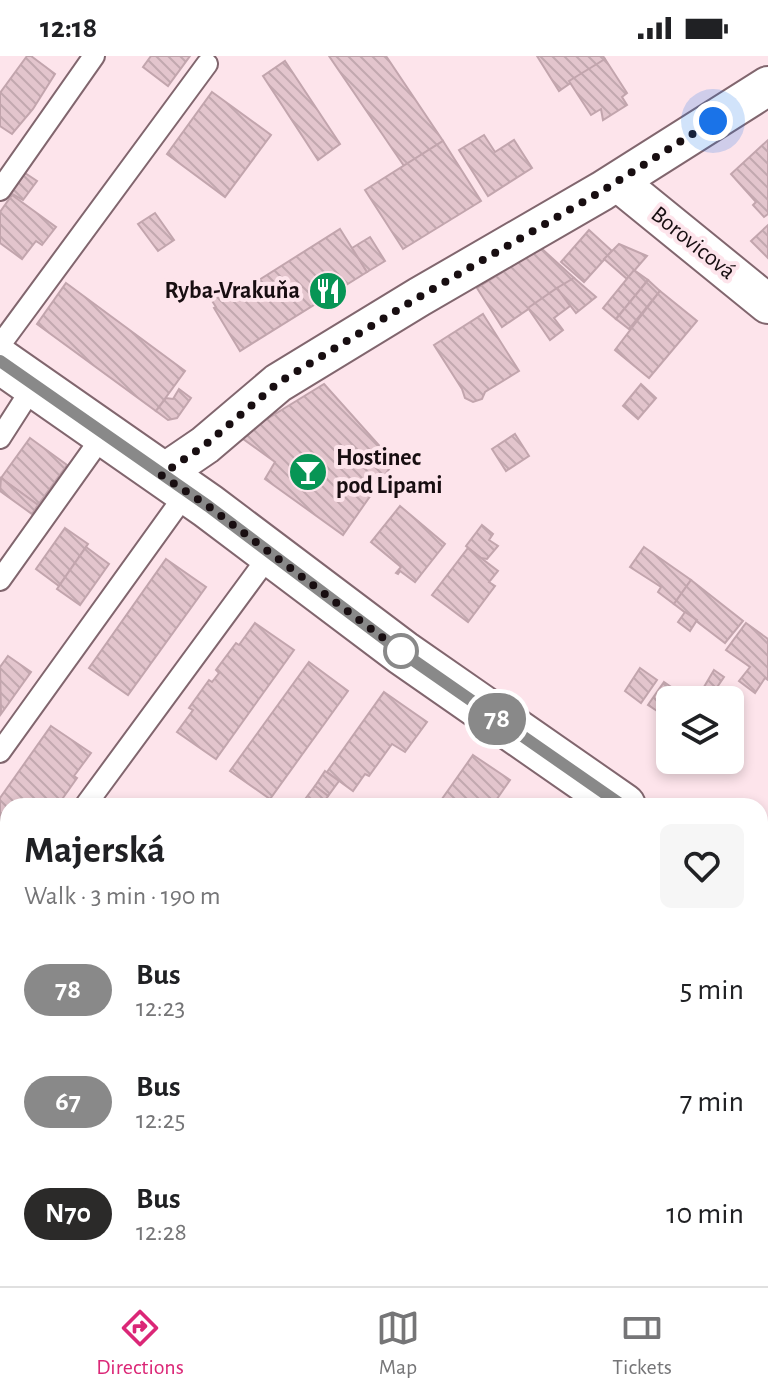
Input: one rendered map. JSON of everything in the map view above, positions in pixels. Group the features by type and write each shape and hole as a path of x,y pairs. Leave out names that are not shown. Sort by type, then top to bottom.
{"main road":[{"path":"17,373 271,553 403,653 611,798"}],"street":[{"path":"174,484 205,445 278,383 618,182 768,86"},
{"name":"Borovicová","path":"618,182 768,304"}],"lane":[{"path":"0,190 94,56"},
{"path":"0,345 207,64"},
{"path":"0,438 17,373"},
{"path":"0,580 104,434"},
{"path":"0,752 174,484"},
{"path":"91,798 271,553"}],"building":[{"path":"27,56 55,74 33,109 12,134 0,126 0,93"},
{"path":"151,56 190,56 168,86 143,67"},
{"path":"329,56 386,56 443,141 404,166"},
{"path":"537,56 603,56 605,59 559,91"},
{"path":"605,59 627,93 622,97 627,105 603,120 601,109 591,115 569,81"},
{"path":"285,61 340,144 318,160 263,76"},
{"path":"212,92 271,135 225,197 167,154"},
{"path":"484,135 495,152 514,140 532,168 488,196 459,150"},
{"path":"768,140 768,214 764,217 753,205 756,202 731,174"},
{"path":"443,141 481,201 403,249 365,190"},
{"path":"25,173 37,181 23,200 10,193"},
{"path":"12,195 56,227 42,245 36,241 22,259 0,243 0,212"},
{"path":"155,213 174,240 158,251 138,224"},
{"path":"768,225 768,258 751,241"},
{"path":"340,229 367,272 240,351 209,296 229,285 235,295"},
{"path":"589,230 612,251 584,282 561,262"},
{"path":"370,237 385,261 367,272 352,248"},
{"path":"619,244 647,256 627,279 604,259"},
{"path":"541,248 574,278 502,327 477,288"},
{"path":"634,270 648,280 616,319 603,308"},
{"path":"574,278 596,297 576,313 557,288"},
{"path":"648,280 660,291 629,329 616,319"},
{"path":"66,283 185,371 156,411 37,324"},
{"path":"557,288 570,306 554,318 563,330 550,340 528,308"},
{"path":"660,291 697,321 649,378 615,350"},
{"path":"483,314 519,371 485,392 482,399 473,402 465,398 434,345"},
{"path":"324,384 394,462 343,535 265,479 275,462 239,436"},
{"path":"641,384 656,398 638,419 623,406"},
{"path":"179,389 191,398 177,418 168,420 156,411 166,398 173,399"},
{"path":"515,434 529,456 506,471 492,449"},
{"path":"30,438 67,465 38,505 1,478"},
{"path":"1,478 38,505 32,514 0,491"},
{"path":"400,506 445,544 415,582 400,571 396,573 401,567 371,542"},
{"path":"482,525 493,534 489,540 498,546 487,559 466,546"},
{"path":"65,528 88,544 59,586 36,569"},
{"path":"86,547 109,564 80,605 57,589"},
{"path":"644,547 691,580 674,604 658,592 661,587 630,567"},
{"path":"468,548 498,571 489,582 495,586 468,622 432,595"},
{"path":"166,559 206,587 128,695 89,668"},
{"path":"691,580 743,621 725,643 674,604"},
{"path":"685,612 697,620 690,631 678,622"},
{"path":"255,623 294,650 216,759 177,732 193,710 189,708 209,680 212,682 219,673 216,670"},
{"path":"746,623 768,639 768,680 765,678 755,693 739,681 750,667 726,650"},
{"path":"8,656 31,672 1,714 0,667"},
{"path":"309,662 348,691 271,798 230,771"},
{"path":"640,668 657,680 641,703 625,691"},
{"path":"714,670 724,677 718,686 705,686"},
{"path":"384,692 427,722 405,752 392,744 369,776 365,774 353,791 327,772"},
{"path":"656,694 656,710 648,705"},
{"path":"51,726 91,753 63,798 0,798"},
{"path":"473,755 510,780 498,798 443,798"},
{"path":"325,771 339,781 328,796 315,786"},
{"path":"315,786 328,796 327,798 306,798"}],"bus line":[{"name":"78","path":"0,361 208,506 403,653 611,798"}],"place":[{"name":"Ryba-Vrakuňa","path":"328,291"},
{"name":"Hostinec pod Lipami","path":"308,472"}],"route":[{"path":"401,651 403,653 208,506 161,475 205,445 278,383 602,191 713,121"}]}
